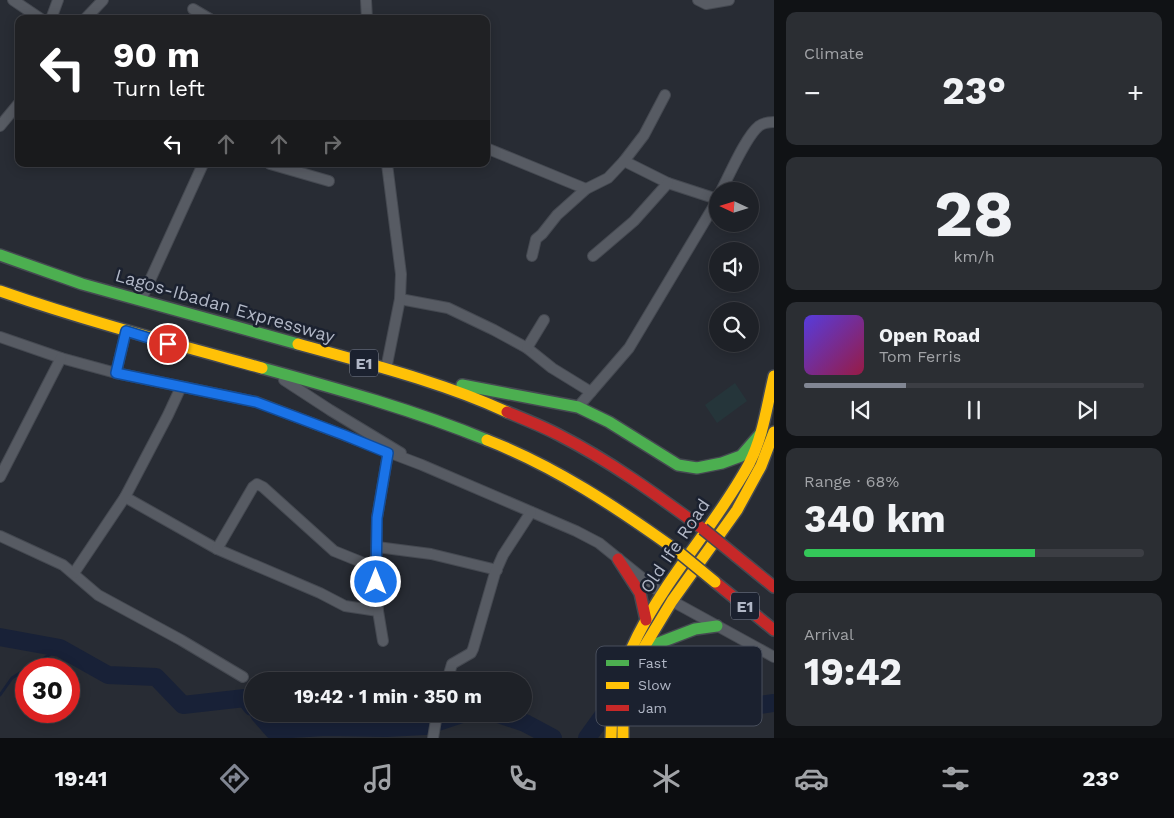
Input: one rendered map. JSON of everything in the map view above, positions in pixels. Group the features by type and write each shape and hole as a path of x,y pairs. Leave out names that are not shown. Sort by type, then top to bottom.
{"main road":[{"name":"Lagos-Ibadan Expressway","path":"0,255 73,281 386,369 499,408 559,435 647,488 703,529 774,587"},
{"name":"E1","path":"0,291 44,308 324,384 481,437 517,452 583,486 616,507 676,550 774,630"},
{"name":"Old Ife Road","path":"632,646 662,594 750,462 761,434 774,376"},
{"path":"426,382 461,385 578,407 609,422 678,465 697,468 722,463 741,456 761,434"},
{"name":"Old Ife Road","path":"645,646 672,601 737,510 762,466 774,432"},
{"path":"618,559 640,593 646,620"},
{"path":"651,646 695,629 717,626"}],"street":[{"path":"13,0 35,15"},
{"path":"52,15 58,0"},
{"path":"89,15 103,0"},
{"path":"366,0 368,15"},
{"path":"698,0 706,4 729,0"},
{"path":"194,9 204,15"},
{"path":"532,256 536,239 558,215 586,189 608,178 624,161 644,135 665,95"},
{"path":"0,126 15,108"},
{"path":"726,182 759,126 768,122 774,122"},
{"path":"490,150 586,189"},
{"path":"624,161 668,182 709,196"},
{"path":"141,300 201,167"},
{"path":"280,167 329,181"},
{"path":"386,167 401,274 400,299 386,369"},
{"path":"594,256 634,221 668,182"},
{"path":"578,407 629,348 709,213"},
{"path":"400,299 448,308 494,330 527,348 552,368 591,392"},
{"path":"527,348 544,320"},
{"path":"116,373 126,331"},
{"path":"0,337 60,358 116,373 256,402 422,465 576,531 599,543 662,594"},
{"path":"0,477 60,358"},
{"path":"270,370 330,410 422,465"},
{"path":"74,573 125,497 168,416 181,387"},
{"path":"384,641 378,611 376,568 377,518 388,453"},
{"path":"217,549 256,484 263,487 334,551 376,568"},
{"path":"125,497 217,549 320,593 344,606 378,611"},
{"path":"450,672 452,664 473,649 503,555 531,512"},
{"path":"0,536 63,565 98,594 182,640 243,678"},
{"path":"377,547 431,554 497,570"},
{"path":"672,601 754,646"},
{"path":"762,650 774,657"},
{"path":"433,738 436,722"}],"shaded area":[{"path":"735,383 747,401 717,423 705,405"}],"waterway":[{"path":"0,637 60,648 108,675 156,677 183,705 244,698"},
{"path":"44,658 60,648"},
{"path":"0,695 15,676"},
{"path":"762,705 774,703"},
{"path":"266,722 273,730 326,727 386,728 426,726 438,722"},
{"path":"522,722 553,738"},
{"path":"587,738 596,726"}],"traffic: fast":[{"path":"0,255 82,284 298,344"},
{"path":"262,368 404,410 487,440"},
{"path":"462,385 578,407 609,422 678,465 697,468 722,463 741,456 761,433"},
{"path":"651,646 695,629 717,626"}],"traffic: slow":[{"path":"0,291 97,322 262,368"},
{"path":"298,344 430,382 507,412"},
{"path":"633,646 642,627 662,594 729,497 749,464 761,432 774,376"},
{"path":"645,646 672,601 737,510 761,466 774,432"},
{"path":"487,440 561,475 631,518 676,550"},
{"path":"676,550 715,582"},
{"path":"611,738 612,726"},
{"path":"623,726 623,738"}],"traffic: jam":[{"path":"507,412 553,432 597,456 651,491 703,529"},
{"path":"703,529 736,556"},
{"path":"736,556 774,587"},
{"path":"618,559 640,593 646,620"},
{"path":"715,582 774,630"}],"route":[{"path":"168,344 126,331 116,373 256,402 388,453 377,518 376,582"}]}
